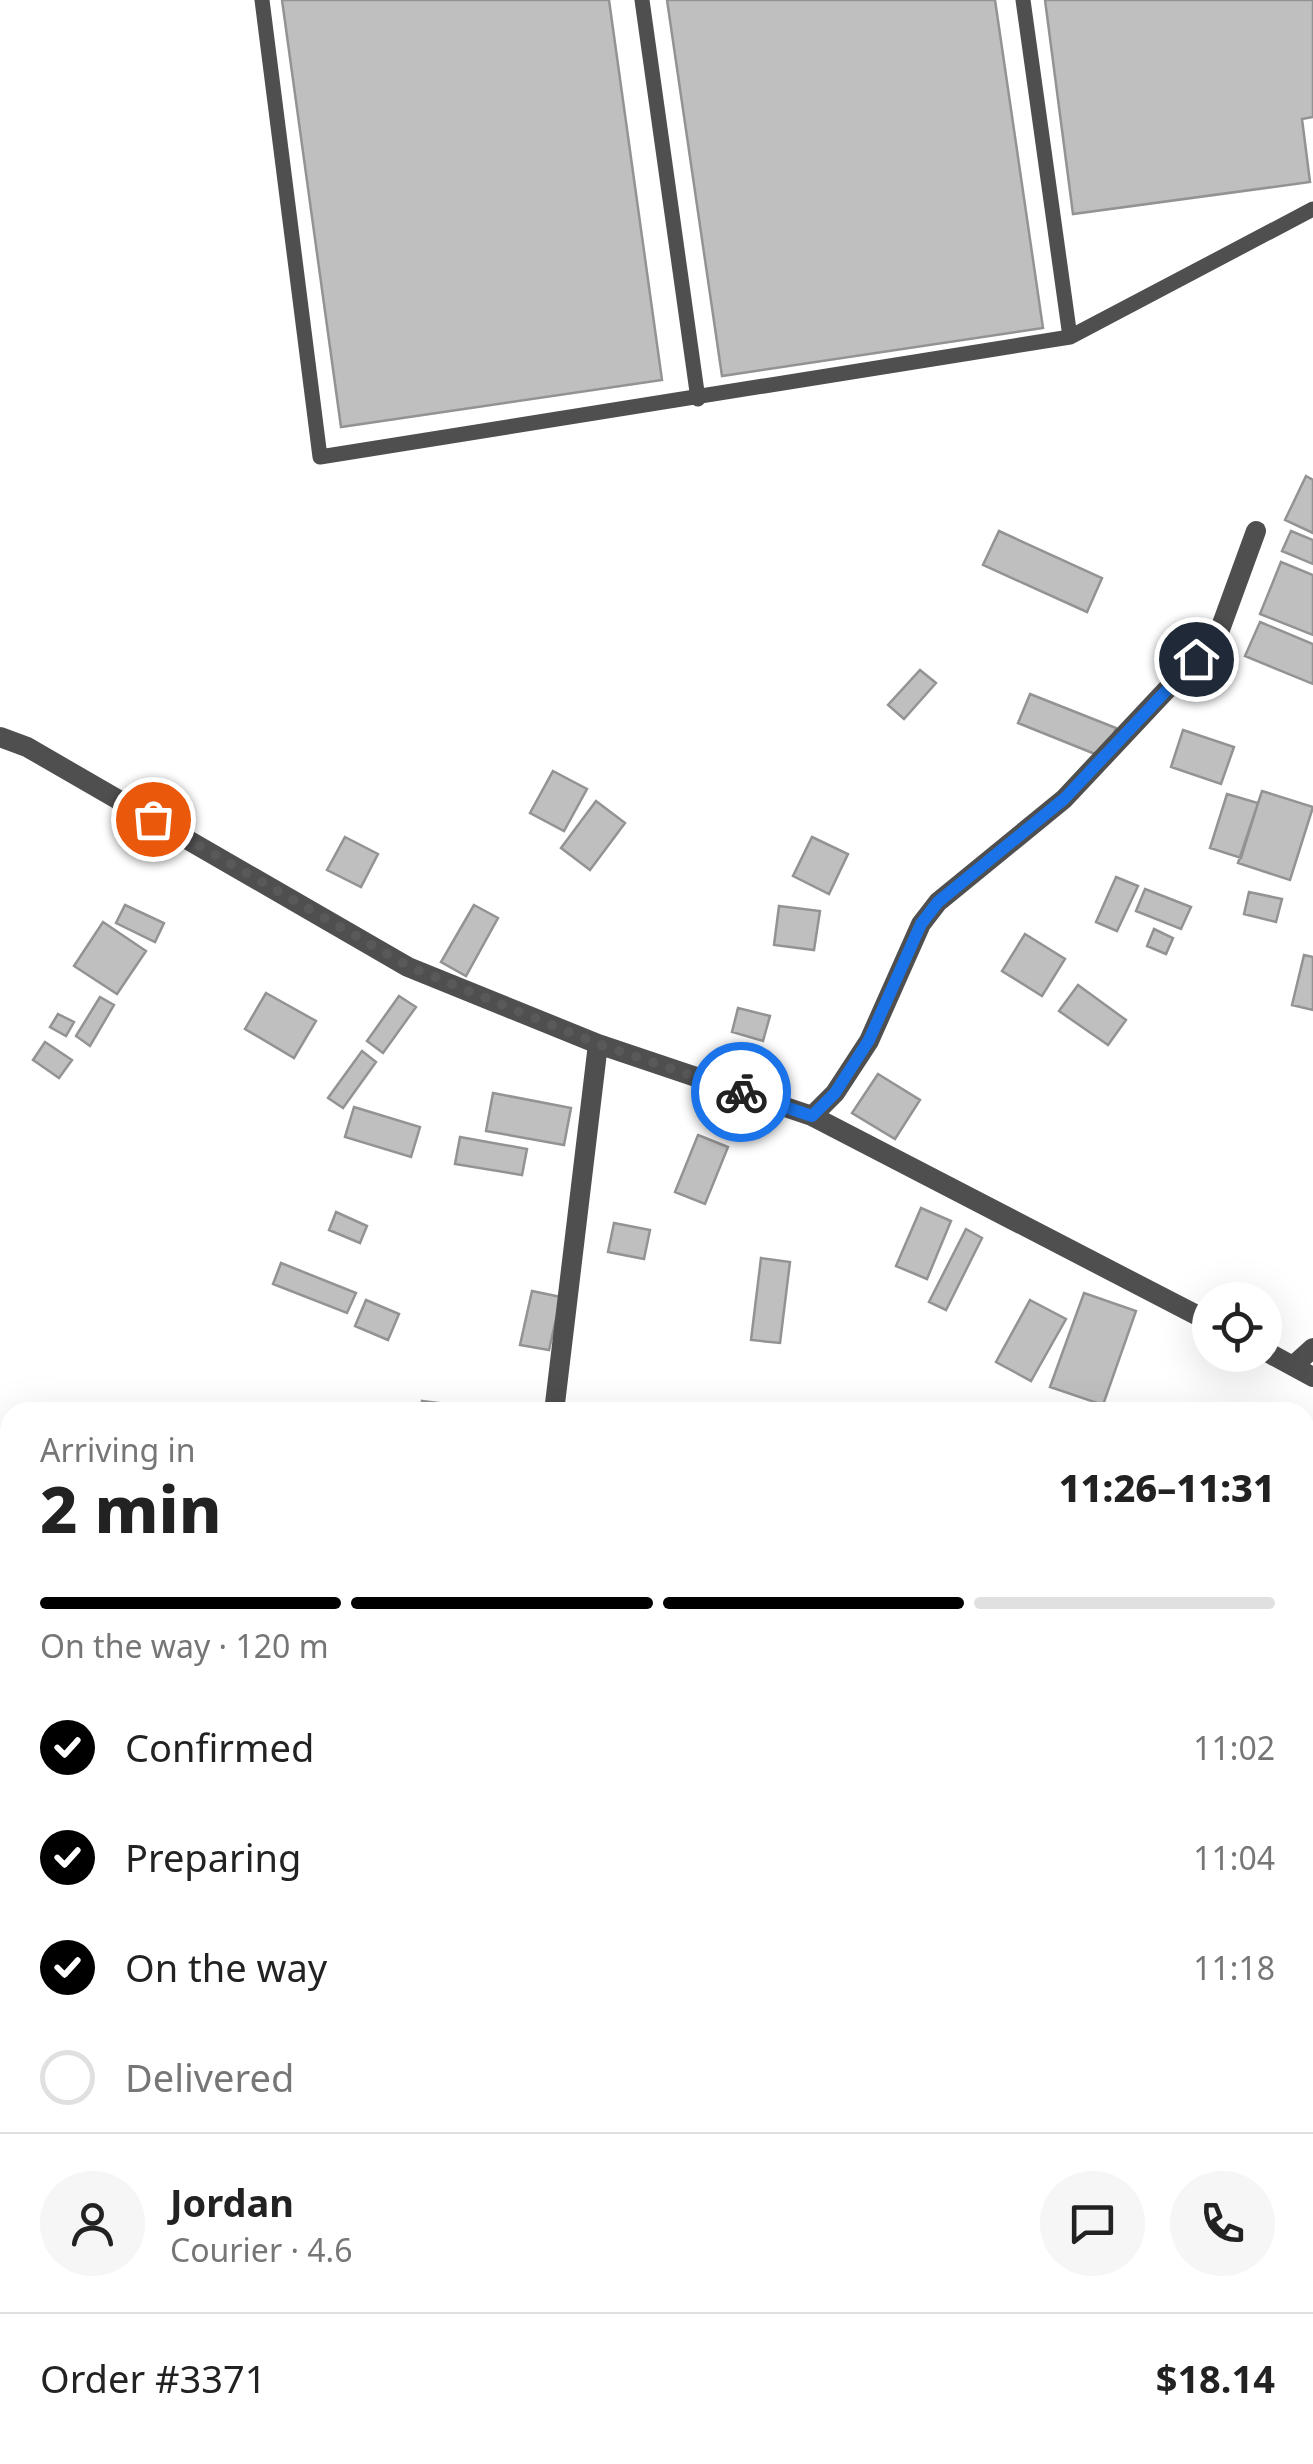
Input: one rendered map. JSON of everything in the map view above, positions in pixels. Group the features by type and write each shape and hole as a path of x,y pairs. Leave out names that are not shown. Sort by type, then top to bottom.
{"street":[{"path":"812,1116 835,1093 869,1040 921,924 938,902 1064,799 1218,635 1256,531"},
{"path":"0,737 43,756 408,966 598,1044 812,1116 1192,1313"},
{"path":"555,1402 598,1044"},
{"path":"1293,1366 1313,1348"},
{"path":"1282,1360 1313,1377"}],"lane":[{"path":"262,0 320,458 1070,337 1313,209"},
{"path":"642,0 698,399"},
{"path":"1024,0 1070,337"}],"building":[{"path":"282,0 609,0 662,380 341,427"},
{"path":"667,0 995,0 1043,328 722,376"},
{"path":"1045,0 1313,0 1313,117 1302,119 1310,182 1073,214"},
{"path":"1306,476 1313,480 1313,533 1285,520"},
{"path":"999,531 1102,578 1087,612 983,565"},
{"path":"1291,531 1313,540 1313,564 1282,551"},
{"path":"1281,562 1313,575 1313,635 1260,614"},
{"path":"1260,622 1313,644 1313,684 1245,656"},
{"path":"920,670 936,683 904,719 888,705"},
{"path":"1030,694 1116,728 1105,758 1018,723"},
{"path":"1183,730 1234,747 1221,784 1171,767"},
{"path":"553,771 587,789 564,831 530,813"},
{"path":"1262,791 1313,807 1290,880 1238,863"},
{"path":"1227,794 1258,803 1241,858 1210,848"},
{"path":"596,801 625,823 590,870 561,848"},
{"path":"345,837 378,854 361,887 327,870"},
{"path":"812,837 848,854 829,894 793,876"},
{"path":"1116,877 1138,886 1117,931 1096,922"},
{"path":"1145,889 1191,907 1181,929 1136,911"},
{"path":"1249,892 1282,899 1276,922 1244,914"},
{"path":"125,905 164,923 155,942 116,923"},
{"path":"474,905 498,918 466,976 441,962"},
{"path":"779,906 820,911 814,950 774,945"},
{"path":"103,922 146,951 117,994 74,966"},
{"path":"1154,929 1173,938 1166,954 1147,946"},
{"path":"1025,934 1065,959 1042,996 1002,971"},
{"path":"1304,955 1313,957 1313,1010 1292,1005"},
{"path":"1078,985 1126,1020 1108,1045 1059,1011"},
{"path":"266,993 316,1021 294,1058 245,1029"},
{"path":"399,996 416,1007 383,1053 367,1041"},
{"path":"100,997 114,1005 90,1046 76,1036"},
{"path":"738,1008 770,1016 763,1041 732,1032"},
{"path":"58,1014 74,1022 66,1036 50,1027"},
{"path":"45,1042 72,1060 59,1078 33,1060"},
{"path":"362,1051 376,1062 343,1108 328,1098"},
{"path":"878,1074 920,1100 895,1139 852,1113"},
{"path":"493,1093 571,1108 564,1145 486,1131"},
{"path":"354,1107 420,1127 411,1157 345,1137"},
{"path":"698,1135 728,1147 705,1204 675,1192"},
{"path":"460,1137 527,1149 522,1175 455,1164"},
{"path":"921,1208 951,1221 927,1279 896,1266"},
{"path":"336,1212 367,1226 360,1243 329,1230"},
{"path":"614,1223 650,1230 644,1259 608,1252"},
{"path":"966,1229 982,1238 946,1310 929,1302"},
{"path":"761,1258 790,1262 780,1343 751,1340"},
{"path":"281,1263 356,1293 347,1313 273,1284"},
{"path":"532,1291 561,1297 549,1350 520,1345"},
{"path":"1084,1293 1136,1311 1104,1402 1050,1387"},
{"path":"366,1300 399,1314 388,1340 355,1326"},
{"path":"1030,1300 1066,1319 1031,1381 996,1362"}],"way so far":[{"path":"153,819 408,966 598,1044 741,1092"}],"route":[{"path":"741,1092 812,1116 835,1093 869,1040 921,924 938,902 1064,799 1196,659"}]}
